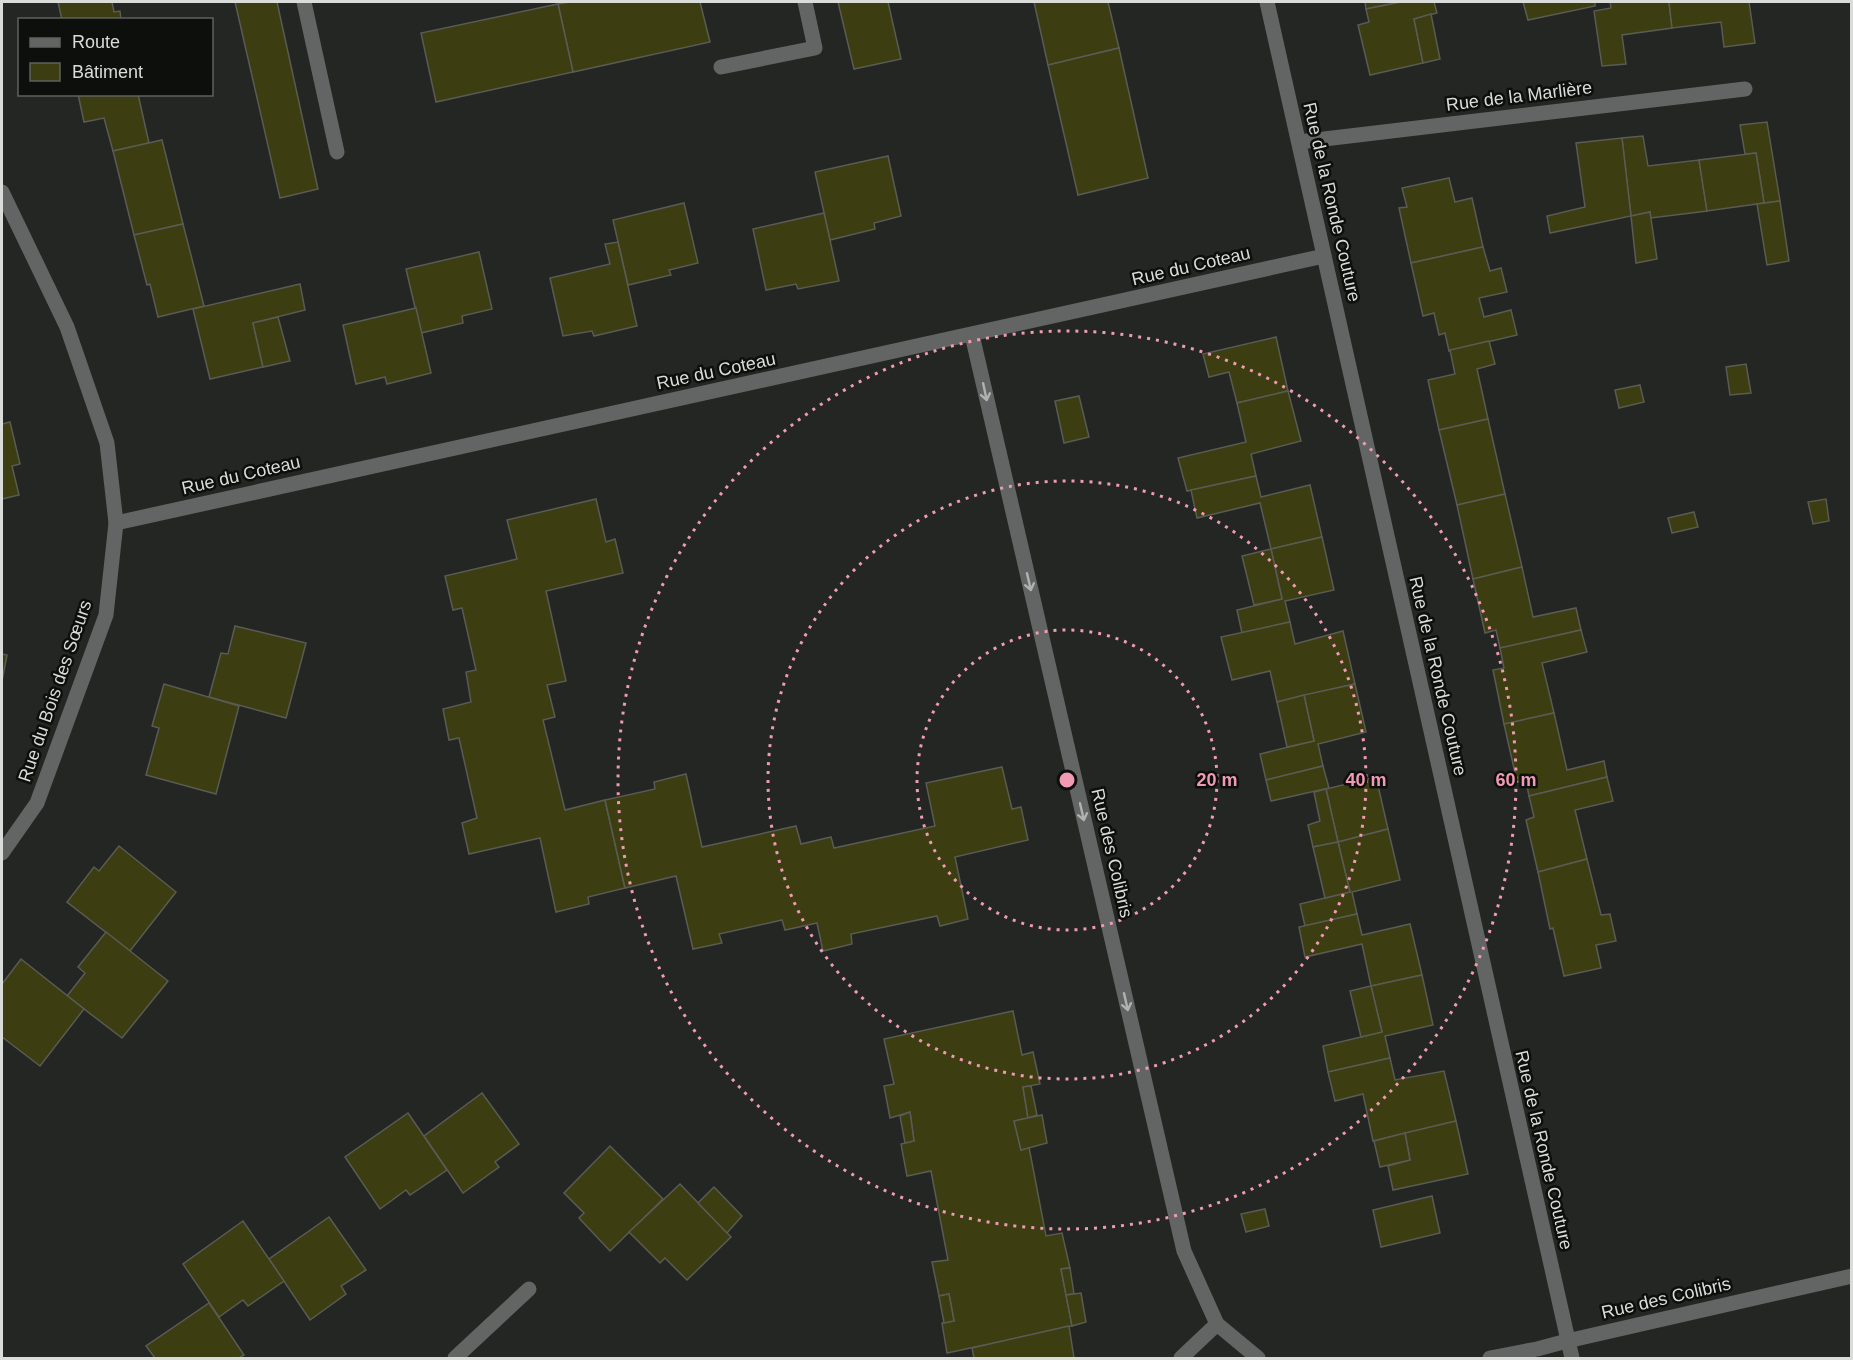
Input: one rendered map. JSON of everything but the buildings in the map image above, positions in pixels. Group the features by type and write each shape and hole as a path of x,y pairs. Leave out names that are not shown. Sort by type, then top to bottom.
{"street":[{"path":"304,2 337,152"},
{"path":"721,67 815,48 805,2"},
{"name":"Rue de la Ronde Couture","path":"1267,2 1572,1359"},
{"name":"Rue de la Marlière","path":"1299,142 1745,89"},
{"name":"Rue du Bois des Sœurs","path":"2,192 67,327 108,443 116,523 106,615 37,803 2,853"},
{"name":"Rue du Coteau","path":"116,523 1324,256"},
{"name":"Rue des Colibris","path":"972,334 1184,1251 1217,1324 1258,1359"},
{"name":"Rue des Colibris","path":"1490,1359 1851,1276"},
{"path":"455,1359 530,1289"},
{"path":"1181,1359 1217,1324"}]}
